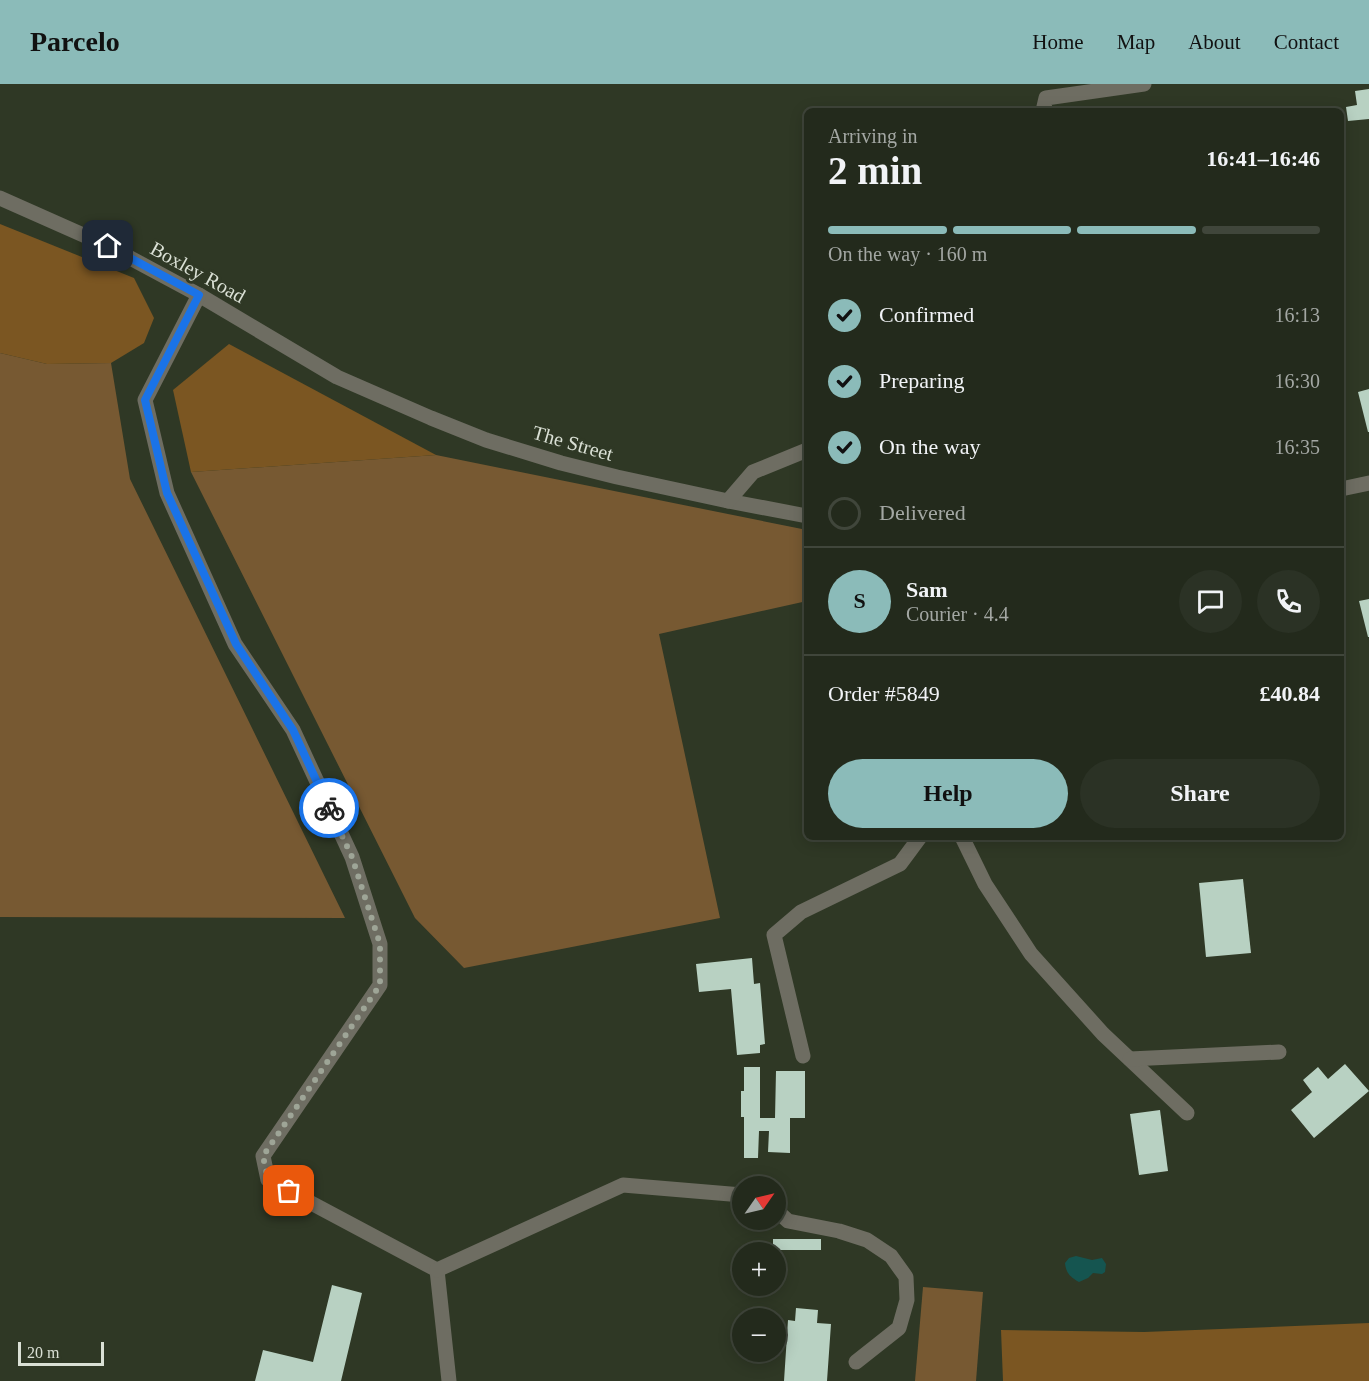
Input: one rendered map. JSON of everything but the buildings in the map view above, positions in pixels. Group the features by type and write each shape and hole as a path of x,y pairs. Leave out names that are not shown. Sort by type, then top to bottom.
{"street":[{"path":"1043,108 1046,98 1144,84"},
{"name":"Boxley Road","path":"0,198 108,246 199,295 337,377"},
{"path":"199,295 145,400 167,493 236,644 293,730 352,857 380,944 380,985 263,1156 268,1180 437,1270"},
{"name":"The Street","path":"337,377 486,440 561,463 728,501 804,515"},
{"path":"728,501 753,472 804,451"},
{"path":"1344,488 1369,483"},
{"path":"803,1056 774,935 801,912 900,864 918,840"},
{"path":"963,840 985,884 1031,954 1104,1034 1187,1113"},
{"path":"1130,1059 1279,1052"},
{"path":"437,1270 623,1185 732,1194"},
{"path":"786,1219 867,1240 891,1256 906,1277 908,1300 898,1328 856,1362"},
{"path":"437,1270 449,1381"}],"shaded area":[{"path":"0,224 134,278 154,318 144,343 111,363 47,364 0,353"},
{"path":"229,344 436,455 191,472 173,390"},
{"path":"0,353 47,364 111,363 130,479 345,918 0,917"},
{"path":"436,455 804,529 804,602 659,634 720,918 464,968 415,918 191,472"},
{"path":"923,1287 983,1292 976,1381 915,1381"},
{"path":"1369,1323 1369,1381 1003,1381 1001,1330 1144,1332"}],"water":[{"path":"1076,1256 1092,1260 1102,1258 1106,1264 1105,1272 1093,1273 1079,1282 1069,1274 1065,1263 1069,1258"}],"way so far":[{"path":"289,1191 268,1180 263,1156 380,985 380,944 352,857 329,808"}],"route":[{"path":"108,246 199,295 145,400 167,493 236,644 293,730 329,808"}]}
